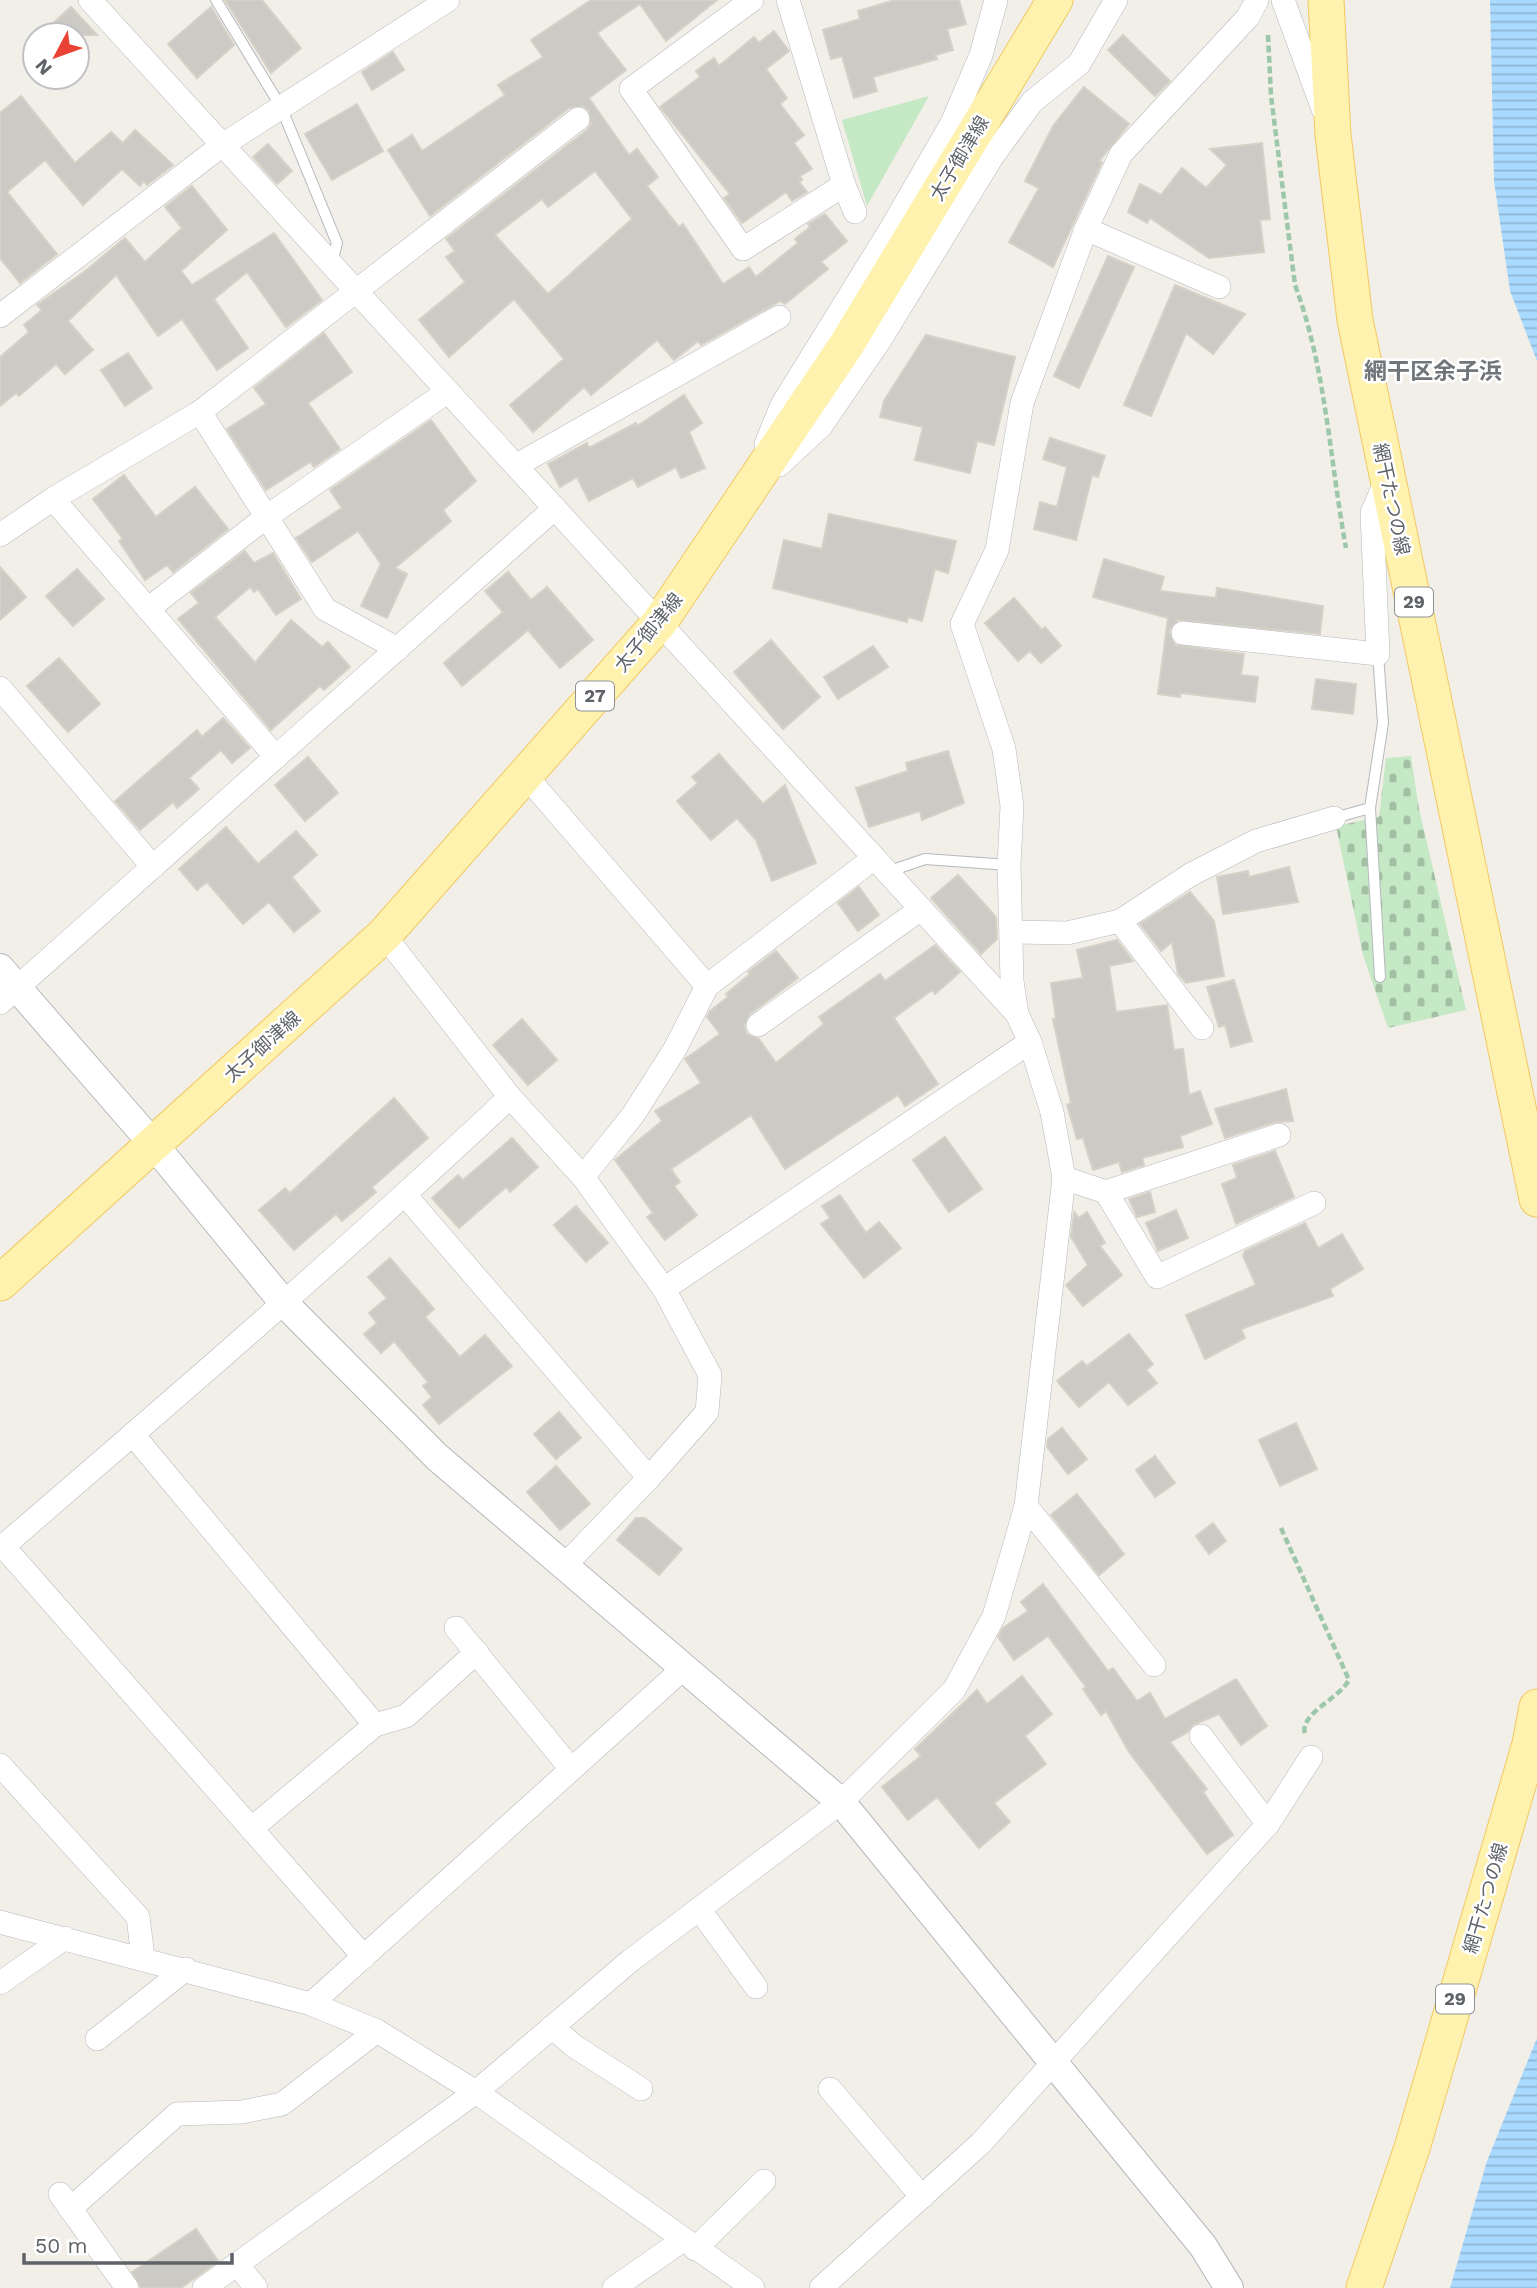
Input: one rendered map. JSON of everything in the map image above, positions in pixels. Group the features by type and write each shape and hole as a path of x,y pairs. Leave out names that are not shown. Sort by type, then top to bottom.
{"main road":[{"name":"太子御津線","path":"0,1283 384,935 659,623 847,344 1055,0"},
{"name":"網干たつの線","path":"1326,0 1333,135 1355,320 1537,1199"},
{"name":"網干たつの線","path":"1364,2288 1412,2148 1530,1744 1537,1707"}],"street":[{"path":"90,0 1017,1014 1030,1041 1052,1112 1064,1178 1026,1506 994,1616 954,1690 841,1802 630,1961 476,2092 204,2288"},
{"path":"0,316 221,146 448,0"},
{"path":"752,0 631,89 743,249 844,185"},
{"path":"743,499 782,405 892,227 952,122 981,55 996,0"},
{"path":"743,499 821,426 880,340 992,157 1032,102 1079,64 1116,0"},
{"path":"1017,1014 1012,981 1013,932 1009,865 1012,806 1004,749 962,624 997,550 1022,403 1086,229 1121,154 1248,17 1256,0"},
{"path":"1283,0 1333,135"},
{"path":"795,2 844,185 855,212"},
{"path":"0,535 53,499 200,412 578,119"},
{"path":"1086,229 1219,287"},
{"path":"516,466 779,317"},
{"path":"148,609 265,518 447,392"},
{"path":"200,412 325,609 398,649"},
{"path":"1183,633 1378,654 1372,513 1387,477"},
{"path":"53,499 276,757"},
{"path":"555,508 153,867 6,986 154,1145 283,1301 437,1457 841,1802 1203,2246 1229,2288"},
{"path":"0,688 153,867"},
{"path":"525,775 707,985"},
{"path":"1013,932 1067,933 1120,921 1190,875 1256,841 1334,818"},
{"path":"583,1177 633,1115 675,1049 707,985 880,865"},
{"path":"758,1026 921,909"},
{"path":"1120,921 1202,1028"},
{"path":"384,935 510,1097 583,1177 664,1289 710,1375 707,1412 649,1478 564,1566"},
{"path":"664,1289 1030,1041"},
{"path":"364,1957 2,1547 134,1436 405,1195 510,1097"},
{"path":"1064,1178 1106,1192 1279,1135"},
{"path":"1106,1192 1157,1277 1314,1203"},
{"path":"405,1195 649,1478"},
{"path":"134,1436 375,1725"},
{"path":"1026,1506 1154,1665"},
{"path":"456,1629 571,1769"},
{"path":"251,1829 375,1725 406,1716 477,1652"},
{"path":"311,2004 685,1667"},
{"path":"1201,1735 1268,1824"},
{"path":"821,2288 981,2143 1268,1824 1311,1757"},
{"path":"0,1765 138,1917 143,1957"},
{"path":"699,1909 756,1987"},
{"path":"0,1922 143,1957 311,2004 377,2031 476,2092 753,2288"},
{"path":"0,1983 65,1938"},
{"path":"97,2039 186,1969"},
{"path":"552,2027 574,2046 641,2089"},
{"path":"127,2288 65,2201 177,2114 243,2112 282,2104 377,2031"},
{"path":"830,2089 922,2197"},
{"path":"614,2288 689,2245 764,2181"},
{"path":"237,2264 256,2288"}],"lane":[{"path":"216,0 281,107 338,243 331,266"},
{"path":"1378,654 1383,723 1370,808 1380,977"},
{"path":"1334,818 1370,808"},
{"path":"880,865 925,859 1009,865"}],"path":[{"path":"1267,32 1271,96 1295,285 1303,306 1328,430 1332,474 1347,553"},
{"path":"1281,1528 1349,1680 1342,1693 1309,1716 1304,1729 1311,1757"}],"green space":[{"path":"929,96 867,206 842,120"},
{"path":"1411,756 1419,809 1466,1010 1388,1028 1363,955 1336,826 1379,817 1386,758"}],"water":[{"path":"1490,0 1537,0 1537,361 1510,291 1494,181"},
{"path":"1537,2038 1537,2288 1450,2288 1487,2161"}],"building":[{"path":"225,0 262,0 301,48 271,73"},
{"path":"591,0 717,0 666,41 640,4 597,33 626,70 589,98 629,155 637,149 658,177 647,186 679,227 683,224 723,284 749,267 756,277 798,243 795,239 810,227 808,224 825,214 847,241 821,262 828,269 785,304 780,301 701,345 698,341 674,360 657,340 591,395 584,387 533,432 510,405 564,359 514,299 449,357 419,320 465,282 446,257 455,251 446,239 587,130 591,124 589,111 583,106 569,108 430,216 388,150 412,135 422,151 505,95 498,85 543,57 531,40","holes":["595,171 632,219 548,294 495,235 542,199 548,207"]},
{"path":"895,0 959,0 966,24 947,29 953,50 935,55 937,59 873,77 877,91 854,98 842,56 831,59 823,30 860,19 858,11"},
{"path":"71,7 84,21 56,21"},
{"path":"211,7 234,45 197,78 168,44"},
{"path":"774,31 789,51 766,69 787,98 780,104 804,135 794,143 812,169 800,176 802,180 799,182 807,192 792,201 786,192 742,223 724,198 730,194 660,107 700,77 696,71 714,58 719,66 754,37 759,43"},
{"path":"1123,35 1170,81 1155,96 1108,50"},
{"path":"393,52 404,70 372,90 362,72"},
{"path":"1084,87 1129,124 1099,161 1102,162 1053,267 1009,242 1039,188 1025,181 1053,126"},
{"path":"21,96 75,163 111,132 123,143 135,130 173,165 147,185 144,181 140,186 122,169 83,205 45,160 7,192 57,254 20,283 0,258 0,113"},
{"path":"357,104 383,151 332,180 305,134"},
{"path":"1262,143 1270,219 1260,220 1264,252 1209,258 1150,218 1147,223 1128,212 1140,184 1161,195 1182,168 1206,188 1227,165 1210,149"},
{"path":"268,144 292,171 277,184 253,157"},
{"path":"192,186 227,230 181,271 192,285 274,233 322,300 286,327 247,272 214,299 248,348 217,370 182,319 158,336 116,275 68,321 93,350 65,374 56,364 19,396 16,393 0,406 0,357 29,332 24,325 42,310 37,305 84,272 125,238 145,262 182,228 165,207"},
{"path":"1108,256 1134,267 1079,388 1054,376"},
{"path":"1175,285 1245,314 1213,354 1186,333 1151,416 1124,405"},
{"path":"324,333 352,372 308,403 340,449 314,467 310,462 266,490 227,429 266,404 254,388"},
{"path":"926,335 1015,357 994,445 977,441 970,473 915,460 923,427 880,417 884,401"},
{"path":"128,353 152,388 125,406 101,370"},
{"path":"684,395 702,423 689,432 705,468 681,478 676,467 638,487 633,478 589,501 577,477 560,487 548,464 587,443 589,448 636,423 637,426"},
{"path":"431,420 476,481 443,510 451,521 395,568 407,574 387,618 361,606 381,564 358,531 312,562 296,538 342,508 330,490"},
{"path":"1050,438 1105,456 1098,477 1092,475 1076,540 1034,529 1040,502 1057,507 1067,467 1043,459"},
{"path":"124,475 156,517 195,487 228,529 173,572 167,565 145,580 119,541 123,539 93,499"},
{"path":"829,514 956,541 948,573 935,569 922,621 908,617 907,622 773,588 784,540 822,549"},
{"path":"245,551 254,563 273,553 301,599 276,615 258,589 254,592 250,587 215,617 255,663 291,620 322,647 328,642 350,667 324,690 320,686 271,730 178,619 199,603 191,593"},
{"path":"1104,559 1164,577 1160,591 1216,598 1217,588 1323,606 1320,634 1178,620 1169,631 1175,645 1244,654 1241,675 1258,677 1255,702 1180,693 1180,697 1158,694 1168,618 1093,597"},
{"path":"0,567 26,597 0,620"},
{"path":"77,569 104,599 73,626 46,596"},
{"path":"508,572 531,600 547,587 593,640 560,668 528,630 462,686 444,663 503,612 485,591"},
{"path":"1014,598 1042,630 1045,627 1061,646 1041,663 1030,651 1018,661 985,623"},
{"path":"771,640 820,697 783,729 734,672"},
{"path":"873,646 888,667 838,699 824,677"},
{"path":"59,658 100,704 68,732 27,686"},
{"path":"1316,679 1356,684 1353,714 1312,709"},
{"path":"223,718 250,748 232,763 221,750 189,778 199,789 177,808 173,802 140,830 115,801 197,730 202,737"},
{"path":"948,751 964,803 922,820 920,811 869,827 856,788 908,771 906,763"},
{"path":"719,754 763,804 785,785 816,863 772,881 756,840 737,818 711,840 677,801 698,783 692,777"},
{"path":"308,757 338,793 305,821 275,785"},
{"path":"226,827 258,864 296,831 317,855 292,877 320,911 294,932 269,902 243,924 207,882 197,890 179,869"},
{"path":"1289,867 1298,902 1223,914 1217,877 1248,871 1249,877"},
{"path":"958,875 996,917 997,939 981,954 931,898"},
{"path":"859,887 879,915 858,931 838,903"},
{"path":"1190,892 1214,921 1224,976 1186,983 1178,974 1172,942 1161,951 1140,924"},
{"path":"1117,940 1133,961 1109,966 1116,1012 1167,1005 1174,1050 1183,1049 1189,1095 1200,1091 1212,1124 1180,1136 1183,1147 1142,1158 1144,1165 1122,1172 1119,1162 1093,1170 1083,1138 1077,1139 1067,1105 1071,1103 1053,1019 1056,1019 1051,983 1083,978 1077,950"},
{"path":"935,945 960,972 935,994 932,990 894,1018 938,1084 905,1106 898,1095 785,1169 751,1115 671,1169 680,1182 674,1186 697,1215 665,1240 647,1217 653,1213 615,1160 662,1121 655,1111 701,1083 685,1059 720,1034 707,1017 710,1011 728,997 726,994 750,974 748,972 776,951 798,978 750,1014 744,1026 747,1034 759,1039 776,1063 824,1024 819,1017 880,974 885,981"},
{"path":"1234,980 1252,1041 1231,1047 1225,1025 1219,1027 1207,987"},
{"path":"522,1019 557,1060 528,1085 493,1045"},
{"path":"1286,1089 1293,1121 1275,1122 1225,1138 1215,1109"},
{"path":"394,1098 428,1138 372,1187 376,1192 342,1221 336,1214 294,1250 259,1210 285,1188 290,1193"},
{"path":"945,1137 982,1189 949,1212 913,1160"},
{"path":"512,1138 538,1167 510,1192 506,1187 459,1228 432,1198 458,1175 463,1180"},
{"path":"1275,1151 1294,1197 1236,1224 1222,1184 1237,1178 1233,1165"},
{"path":"1150,1192 1155,1212 1137,1217 1129,1199"},
{"path":"840,1195 866,1233 879,1222 901,1248 864,1278 821,1224 830,1218 822,1206"},
{"path":"576,1206 608,1243 586,1262 554,1225"},
{"path":"1176,1210 1188,1238 1158,1251 1146,1223"},
{"path":"1074,1212 1079,1218 1087,1212 1105,1243 1100,1246 1122,1275 1083,1306 1066,1285 1088,1265 1071,1237"},
{"path":"1305,1223 1318,1248 1342,1234 1363,1269 1330,1289 1333,1296 1241,1329 1245,1338 1205,1359 1186,1315 1256,1285 1243,1256 1245,1251"},
{"path":"390,1258 434,1309 425,1317 460,1357 485,1335 512,1366 439,1424 423,1405 432,1397 423,1386 428,1382 394,1341 381,1353 364,1334 377,1323 369,1313 387,1298 368,1277"},
{"path":"1129,1334 1153,1364 1146,1370 1157,1383 1128,1405 1109,1382 1079,1407 1057,1381 1082,1361 1087,1366"},
{"path":"559,1412 581,1438 556,1459 534,1434"},
{"path":"1296,1423 1317,1469 1280,1486 1259,1440"},
{"path":"1062,1428 1087,1459 1068,1474 1047,1447 1048,1439"},
{"path":"1155,1456 1175,1483 1155,1497 1136,1470"},
{"path":"556,1466 590,1504 560,1530 527,1492"},
{"path":"1077,1494 1124,1554 1099,1575 1051,1515"},
{"path":"636,1518 645,1518 682,1549 659,1575 617,1540"},
{"path":"1213,1523 1226,1541 1209,1554 1196,1536"},
{"path":"1043,1584 1108,1671 1113,1668 1137,1701 1150,1693 1165,1719 1236,1679 1267,1726 1241,1745 1219,1714 1193,1725 1188,1732 1170,1742 1207,1789 1203,1792 1233,1835 1207,1854 1129,1752 1106,1711 1101,1715 1083,1689 1086,1687 1048,1636 1014,1660 998,1637 1003,1628 1028,1611 1021,1602"},
{"path":"1022,1676 1052,1714 1025,1736 1046,1764 994,1803 1010,1822 979,1848 937,1797 908,1820 882,1787 921,1756 915,1749 977,1690 987,1704"},
{"path":"196,2229 218,2261 181,2288 141,2288 132,2272"}],"district":[{"name":"網干区余子浜","path":"1433,371"}]}
